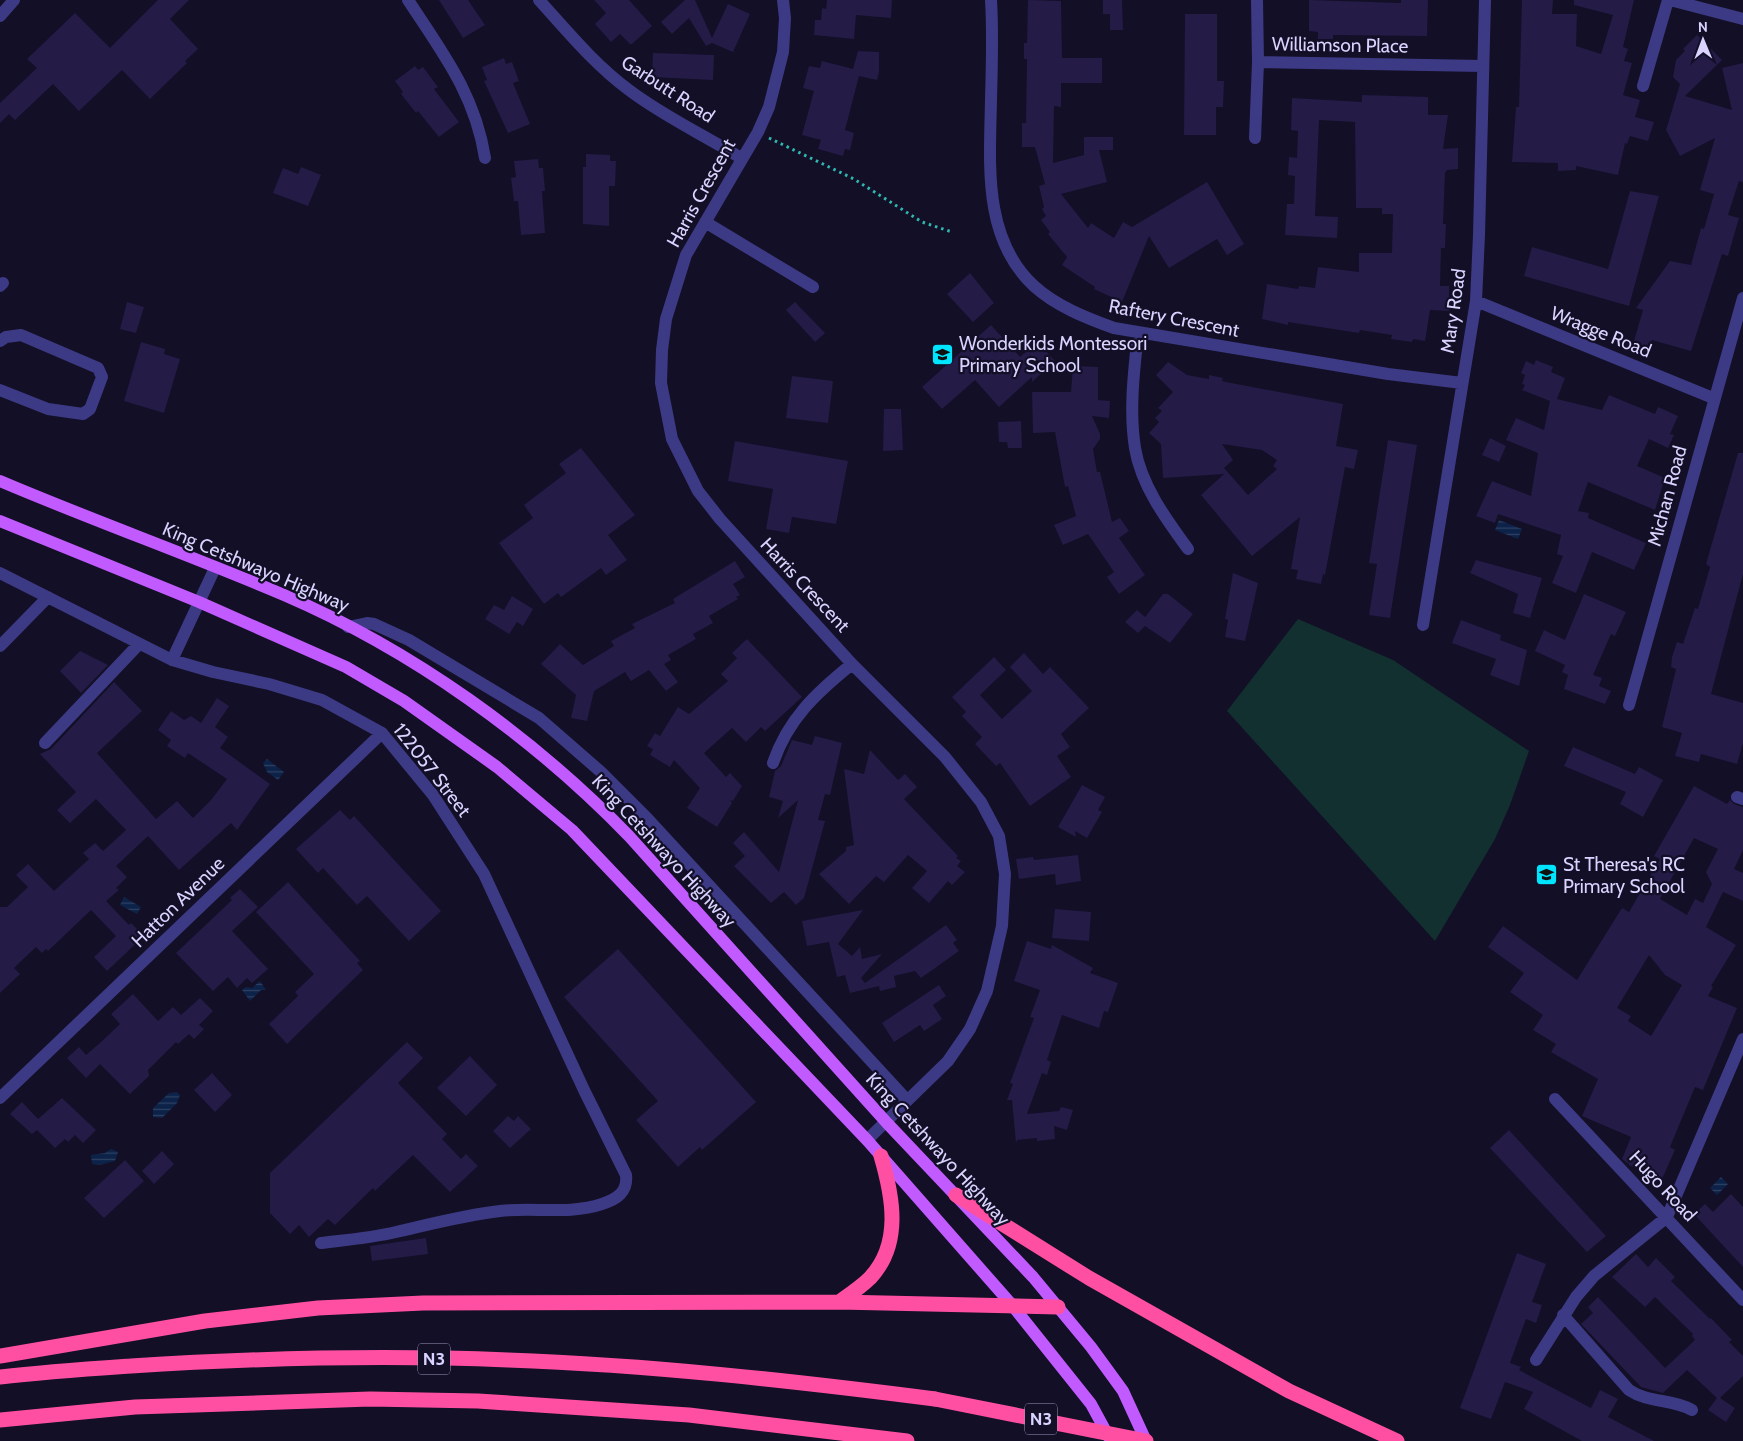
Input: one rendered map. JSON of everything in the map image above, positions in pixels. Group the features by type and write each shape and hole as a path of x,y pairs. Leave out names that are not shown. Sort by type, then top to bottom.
{"highway":[{"path":"839,1302 870,1278 883,1258 892,1234 892,1205 881,1156"},
{"path":"956,1195 1089,1278 1289,1392 1397,1441"},
{"path":"0,1356 205,1321 318,1308 423,1303 839,1302 1012,1304 1058,1307"},
{"name":"N3","path":"0,1377 216,1360 343,1358 508,1360 680,1372 841,1387 935,1399 1146,1441"},
{"name":"N3","path":"0,1420 135,1407 370,1398 478,1401 689,1415 907,1441"}],"main road":[{"name":"King Cetshwayo Highway","path":"0,481 285,596 348,626 474,704 533,746 589,795 887,1123 1033,1277 1124,1391 1146,1441"},
{"path":"0,521 199,602 346,667 404,701 497,767 572,830 867,1140 1012,1304 1091,1404 1111,1441"}],"street":[{"path":"0,16 14,0"},
{"path":"408,0 456,74 470,103 481,133 485,158"},
{"name":"Garbutt Road","path":"539,0 604,69 628,90 741,158"},
{"name":"Harris Crescent","path":"783,0 785,26 779,74 769,107 758,132 741,158 686,255 666,319 662,350 661,383 672,438 698,491 720,519 852,664 945,757 981,802 999,836 1004,874 1002,926 987,991 970,1029 948,1061 907,1100 887,1123 867,1140"},
{"name":"Raftery Crescent","path":"991,0 992,201 1006,246 1020,271 1048,297 1083,316 1114,328 1138,333 1388,374 1462,383"},
{"name":"Williamson Place","path":"1257,0 1258,62 1483,66"},
{"name":"Mary Road","path":"1423,625 1476,300 1485,0"},
{"path":"1643,86 1669,0 1743,19"},
{"path":"1255,138 1258,62"},
{"path":"705,222 812,287"},
{"name":"Michan Road","path":"1629,705 1713,398 1743,298"},
{"name":"Wragge Road","path":"1476,300 1713,398"},
{"path":"1138,333 1133,383 1135,449 1153,496 1188,549"},
{"path":"0,341 6,337 21,336 98,368 102,377 90,409 83,414 48,409 0,390"},
{"path":"172,660 215,568"},
{"name":"122057 Street","path":"0,573 172,660 213,672 269,684 322,700 382,733 433,796 484,874 584,1090 626,1175 626,1188 622,1193 615,1198 590,1207 568,1210 503,1210 459,1217 394,1233 321,1243"},
{"path":"0,646 48,598"},
{"path":"348,626 367,623 374,624 409,640 539,718 601,772 647,818 907,1100"},
{"path":"45,743 139,644"},
{"path":"773,763 785,732 794,720 828,683 852,664"},
{"name":"Hatton Avenue","path":"0,1098 382,733"},
{"path":"1536,1360 1563,1315 1594,1276 1668,1217 1743,1039"},
{"name":"Hugo Road","path":"1555,1099 1668,1217 1743,1300"},
{"path":"1563,1315 1629,1390 1642,1398 1681,1404 1692,1410"}],"path":[{"path":"758,132 854,179 922,222 952,232"}],"green space":[{"path":"1298,619 1393,660 1529,751 1510,805 1495,839 1435,941 1227,711"}],"water":[{"path":"1499,520 1522,529 1518,539 1495,530"},
{"path":"267,759 284,772 278,780 267,772 263,763"},
{"path":"124,897 141,907 137,914 120,905"},
{"path":"260,981 266,990 261,990 250,1001 242,990 246,987 252,988"},
{"path":"177,1092 180,1095 177,1103 162,1118 153,1117 153,1108 169,1093"},
{"path":"111,1149 118,1152 115,1161 100,1165 92,1164 91,1155 105,1153"},
{"path":"1721,1177 1728,1184 1717,1195 1710,1188"}],"building":[{"path":"158,0 189,0 170,19 198,49 185,61 187,63 150,99 122,70 79,111 53,84 15,120 9,114 0,123 0,103 37,68 27,59 75,13 110,48"},
{"path":"439,0 468,0 485,25 463,38"},
{"path":"594,0 629,0 652,26 632,44 620,34 611,42 595,24 606,13"},
{"path":"685,0 695,0 712,38 728,4 750,14 733,52 712,43 706,46 689,18 672,34 661,22"},
{"path":"827,0 892,0 891,18 856,15 854,39 814,35 815,20 821,20 822,8 826,9"},
{"path":"1028,0 1061,1 1062,58 1102,58 1102,83 1061,83 1061,107 1054,106 1053,163 1084,155 1084,137 1113,137 1113,150 1099,150 1107,182 1061,194 1088,228 1091,223 1114,238 1123,222 1132,227 1207,182 1244,244 1227,255 1217,239 1169,268 1149,236 1122,302 1094,289 1095,287 1062,265 1067,257 1048,234 1050,232 1041,220 1046,216 1042,209 1044,207 1039,186 1045,184 1035,147 1022,147 1022,123 1026,123 1027,59 1024,59 1024,43 1027,43"},
{"path":"1103,0 1122,0 1123,30 1110,30 1110,14 1103,14"},
{"path":"1309,0 1401,3 1401,0 1428,0 1427,36 1333,35 1333,39 1318,39 1318,32 1309,31"},
{"path":"1522,0 1553,0 1552,14 1577,14 1576,46 1601,54 1613,15 1574,5 1574,0 1634,0 1623,47 1628,49 1624,61 1632,63 1623,95 1640,100 1635,117 1654,122 1648,141 1630,136 1627,144 1625,143 1618,175 1576,166 1576,170 1558,171 1558,163 1512,162 1516,107 1519,107"},
{"path":"1185,14 1217,14 1217,81 1224,81 1223,107 1216,107 1216,135 1184,135"},
{"path":"1697,35 1722,60 1685,96 1732,110 1722,68 1743,63 1743,182 1739,181 1728,215 1739,218 1728,256 1722,254 1691,351 1652,340 1649,353 1632,348 1643,310 1636,308 1670,261 1691,265 1701,228 1704,229 1714,194 1700,190 1715,138 1680,156 1666,130 1680,84 1673,77 1676,60 1685,51 1683,49"},
{"path":"858,51 879,52 879,72 877,80 859,76 845,130 854,133 850,150 845,149 843,156 818,149 821,140 802,135 814,91 803,88 809,66 820,68 822,61 853,69"},
{"path":"653,53 714,55 713,80 652,77"},
{"path":"504,58 506,64 512,62 519,81 513,83 530,124 508,133 484,81 487,80 482,67"},
{"path":"415,66 418,70 423,67 438,87 434,89 459,122 439,137 401,94 403,92 395,81"},
{"path":"1362,95 1428,97 1428,115 1448,115 1443,149 1458,148 1458,169 1447,170 1445,173 1443,224 1446,224 1445,248 1441,248 1440,286 1449,286 1449,311 1430,310 1425,341 1413,339 1412,342 1391,339 1392,335 1360,330 1359,333 1288,322 1288,325 1262,319 1267,284 1298,289 1299,286 1315,288 1318,267 1359,272 1359,253 1392,253 1393,214 1382,214 1382,208 1356,208 1355,122 1319,120 1315,216 1338,217 1337,238 1285,235 1287,204 1294,204 1295,176 1288,175 1289,157 1297,158 1298,131 1291,130 1292,98 1362,102"},
{"path":"586,154 610,155 610,161 616,161 615,186 609,186 609,226 583,224 583,167 586,167"},
{"path":"538,159 539,168 543,168 545,191 542,191 545,233 521,235 518,201 514,201 511,178 516,177 514,161"},
{"path":"301,167 321,175 308,206 273,193 283,168 298,174"},
{"path":"1630,191 1659,196 1629,306 1524,276 1532,247 1608,269"},
{"path":"970,273 994,303 973,322 947,294"},
{"path":"127,302 144,307 136,333 120,329"},
{"path":"795,302 825,333 815,342 786,310"},
{"path":"991,325 1020,357 1037,342 1055,361 1032,382 1032,377 999,407 975,380 942,409 922,387"},
{"path":"141,342 165,349 164,354 180,359 164,413 124,401"},
{"path":"1536,360 1553,367 1551,372 1565,378 1557,399 1602,410 1609,395 1655,414 1658,407 1678,416 1670,434 1674,435 1668,448 1649,439 1637,466 1665,478 1655,510 1588,482 1578,511 1589,513 1588,518 1646,543 1634,570 1592,552 1576,593 1552,583 1563,556 1557,554 1561,535 1498,514 1495,523 1476,516 1492,481 1531,496 1538,453 1506,440 1516,418 1544,430 1550,401 1522,390 1525,385 1522,384 1525,375 1521,373 1526,361 1534,365"},
{"path":"1168,362 1187,375 1209,379 1209,375 1223,378 1222,381 1226,382 1343,404 1336,446 1358,450 1354,469 1345,467 1325,575 1323,574 1321,584 1296,579 1298,570 1291,569 1300,517 1252,556 1201,495 1224,474 1163,478 1161,444 1149,433 1159,422 1155,418 1162,411 1158,408 1173,392 1156,375","holes":["1222,444 1262,450 1277,460 1273,466 1277,469 1248,495 1224,468 1233,460"]},
{"path":"1073,366 1098,367 1098,400 1110,401 1109,418 1092,416 1100,434 1100,439 1093,449 1097,472 1100,472 1112,522 1120,518 1129,531 1119,538 1145,575 1119,594 1107,577 1114,572 1088,534 1063,545 1054,525 1076,516 1068,486 1065,487 1055,432 1033,433 1032,392 1071,392"},
{"path":"792,376 833,381 828,423 786,418"},
{"path":"884,409 901,409 903,450 883,451"},
{"path":"1021,421 1022,448 1008,448 1007,442 999,442 998,422"},
{"path":"1490,438 1506,446 1499,462 1482,455"},
{"path":"1388,440 1417,445 1390,618 1369,615 1377,564 1369,563"},
{"path":"735,441 848,461 836,524 792,517 789,533 766,529 773,489 728,481"},
{"path":"581,448 635,515 608,535 627,560 606,575 601,568 561,597 558,593 544,604 499,543 533,518 524,505 566,473 559,464"},
{"path":"1738,453 1743,453 1743,574 1711,694 1743,703 1743,743 1737,764 1701,754 1699,762 1675,756 1682,733 1662,727 1676,669 1671,667 1672,657 1677,642 1683,644 1695,608 1698,609 1710,567 1706,564"},
{"path":"1476,560 1542,578 1530,618 1513,613 1518,594 1470,573"},
{"path":"735,561 745,577 733,584 740,595 736,597 738,599 709,616 713,623 693,634 696,639 668,655 671,660 664,664 678,682 666,691 649,670 631,681 625,672 594,691 587,721 571,718 576,695 541,664 560,644 583,665 614,646 611,641 635,628 632,624 675,603 673,599"},
{"path":"1233,573 1258,583 1245,641 1225,637 1228,620 1225,619"},
{"path":"1163,594 1168,594 1193,614 1170,643 1145,626 1138,633 1125,622 1137,610 1145,617"},
{"path":"1584,594 1626,612 1615,636 1611,634 1593,675 1602,678 1599,686 1611,691 1605,704 1564,689 1568,675 1562,672 1565,665 1535,651 1544,630 1565,640"},
{"path":"512,596 533,609 523,626 517,622 509,634 485,619 494,605 504,610"},
{"path":"1461,620 1501,635 1500,640 1527,650 1519,686 1490,675 1496,659 1452,643"},
{"path":"747,639 802,697 765,731 761,727 746,742 732,728 704,753 726,777 730,773 742,786 733,801 730,800 732,803 717,827 687,808 700,788 674,760 670,767 650,755 653,749 647,746 655,733 660,736 678,707 689,714 728,681 721,674 737,658 732,653"},
{"path":"80,651 108,665 81,693 60,671"},
{"path":"1024,653 1043,674 1050,667 1089,708 1061,734 1070,747 1057,756 1071,777 1030,806 1000,763 996,766 975,744 982,737 962,716 966,712 952,697 994,657 1006,670 980,695 1002,719 1032,691 1010,667"},
{"path":"114,682 142,711 97,753 156,819 177,801 193,818 211,800 227,779 188,753 185,758 167,746 171,740 158,730 171,711 184,720 191,716 201,723 217,698 229,706 215,727 228,737 220,748 270,784 237,830 231,823 179,870 148,836 116,866 127,877 116,888 119,890 106,901 129,925 131,923 144,936 107,971 94,957 116,936 91,910 48,951 46,949 42,953 36,947 14,968 20,974 0,993 0,907 7,907 28,887 16,875 28,864 54,891 89,859 83,853 95,843 103,851 126,830 96,799 70,823 57,810 76,792 40,754 51,749"},
{"path":"815,736 842,743 830,795 825,794 818,820 825,821 804,898 796,905 784,892 771,903 734,866 745,856 733,843 744,832 779,872 798,800 778,818 783,801 769,797 775,771 781,766 792,740 812,745"},
{"path":"1573,747 1635,774 1639,767 1663,780 1643,817 1620,804 1626,792 1564,766"},
{"path":"870,750 898,780 905,774 917,787 904,799 958,856 956,858 961,861 957,866 965,872 952,885 948,881 929,903 912,888 927,871 908,855 884,882 876,876 849,904 819,874 846,851 846,847 854,845 844,769 864,774"},
{"path":"1082,785 1105,797 1098,810 1102,812 1087,838 1075,831 1076,837 1058,827"},
{"path":"1694,786 1727,804 1730,800 1734,804 1743,807 1743,850 1734,869 1743,873 1743,901 1723,892 1706,927 1736,945 1711,986 1713,987 1708,996 1737,1008 1703,1090 1695,1087 1670,1147 1675,1150 1662,1179 1629,1165 1622,1159 1631,1137 1582,1116 1598,1079 1551,1052 1556,1044 1533,1030 1543,1015 1510,992 1524,973 1488,947 1503,926 1577,980 1622,908 1629,912 1660,859 1654,856","holes":["1694,838 1718,849 1706,872 1712,884 1703,903 1695,899 1687,915 1660,899","1649,955 1665,975 1682,985 1651,1036 1628,1021 1631,1016 1617,1008"]},
{"path":"340,810 350,820 354,816 441,911 409,941 367,896 357,905 323,868 318,873 296,849"},
{"path":"1078,855 1081,881 1056,885 1055,874 1019,879 1016,859 1033,857 1034,860"},
{"path":"288,882 360,961 357,963 363,970 287,1044 269,1024 298,996 295,992 314,974 256,912"},
{"path":"240,889 258,907 232,931 268,969 252,983 247,978 237,988 228,977 213,991 176,953 232,900 230,898"},
{"path":"1055,909 1091,912 1089,941 1052,938"},
{"path":"863,910 838,944 852,956 860,947 862,959 882,954 861,978 865,983 946,925 957,940 953,943 959,951 921,978 915,971 894,976 896,987 880,991 879,986 850,993 845,975 837,977 829,942 807,946 802,921"},
{"path":"1027,941 1051,949 1052,945 1093,968 1090,973 1118,983 1108,1012 1104,1011 1099,1028 1062,1015 1047,1060 1051,1062 1047,1075 1042,1073 1027,1114 1059,1111 1061,1107 1073,1110 1067,1130 1054,1126 1055,1139 1037,1141 1037,1138 1017,1140 1016,1143 1012,1100 1007,1100 1013,1084 1010,1083 1034,1018 1030,1017 1040,990 1014,981"},
{"path":"618,949 756,1102 702,1150 700,1147 678,1167 636,1120 658,1101 564,997"},
{"path":"939,985 946,996 933,1005 942,1019 924,1031 920,1025 894,1042 882,1023"},
{"path":"133,994 158,1021 173,1007 181,1015 200,998 213,1011 199,1025 204,1029 194,1039 189,1034 178,1044 176,1042 148,1070 149,1076 130,1094 100,1064 86,1078 67,1058 79,1047 86,1055 120,1024 111,1014"},
{"path":"407,1042 423,1058 398,1083 447,1134 442,1139 461,1159 466,1154 478,1166 450,1192 413,1155 375,1191 373,1188 335,1225 328,1219 309,1237 299,1225 290,1234 270,1213 270,1173"},
{"path":"470,1056 497,1085 466,1116 437,1088"},
{"path":"212,1073 232,1095 215,1112 194,1090"},
{"path":"62,1098 96,1130 83,1143 75,1135 68,1142 65,1139 55,1148 37,1130 32,1134 10,1114 22,1102 38,1119"},
{"path":"508,1116 514,1121 518,1116 531,1129 510,1148 493,1131"},
{"path":"1509,1130 1606,1236 1587,1252 1490,1148"},
{"path":"162,1151 174,1164 154,1184 142,1171"},
{"path":"125,1160 144,1181 104,1218 84,1198"},
{"path":"1731,1194 1743,1207 1743,1267 1694,1214 1705,1204 1713,1212"},
{"path":"426,1238 428,1254 372,1261 370,1246"},
{"path":"1517,1253 1546,1264 1532,1302 1542,1305 1536,1323 1526,1319 1510,1363 1521,1367 1519,1370 1591,1408 1600,1390 1618,1399 1608,1417 1654,1441 1582,1441 1524,1409 1533,1392 1505,1382 1491,1419 1460,1408"},
{"path":"1636,1254 1648,1267 1656,1258 1675,1277 1671,1281 1711,1318 1732,1340 1729,1342 1743,1356 1743,1376 1720,1398 1735,1408 1726,1422 1708,1410 1717,1398 1687,1370 1663,1393 1641,1387 1581,1324 1593,1313 1588,1307 1598,1297 1665,1368 1695,1340 1692,1336 1693,1334 1655,1297 1645,1307 1612,1277"}],"place":[{"name":"Wonderkids Montessori Primary School","path":"943,354"},
{"name":"St Theresa's RC Primary School","path":"1547,875"}]}
